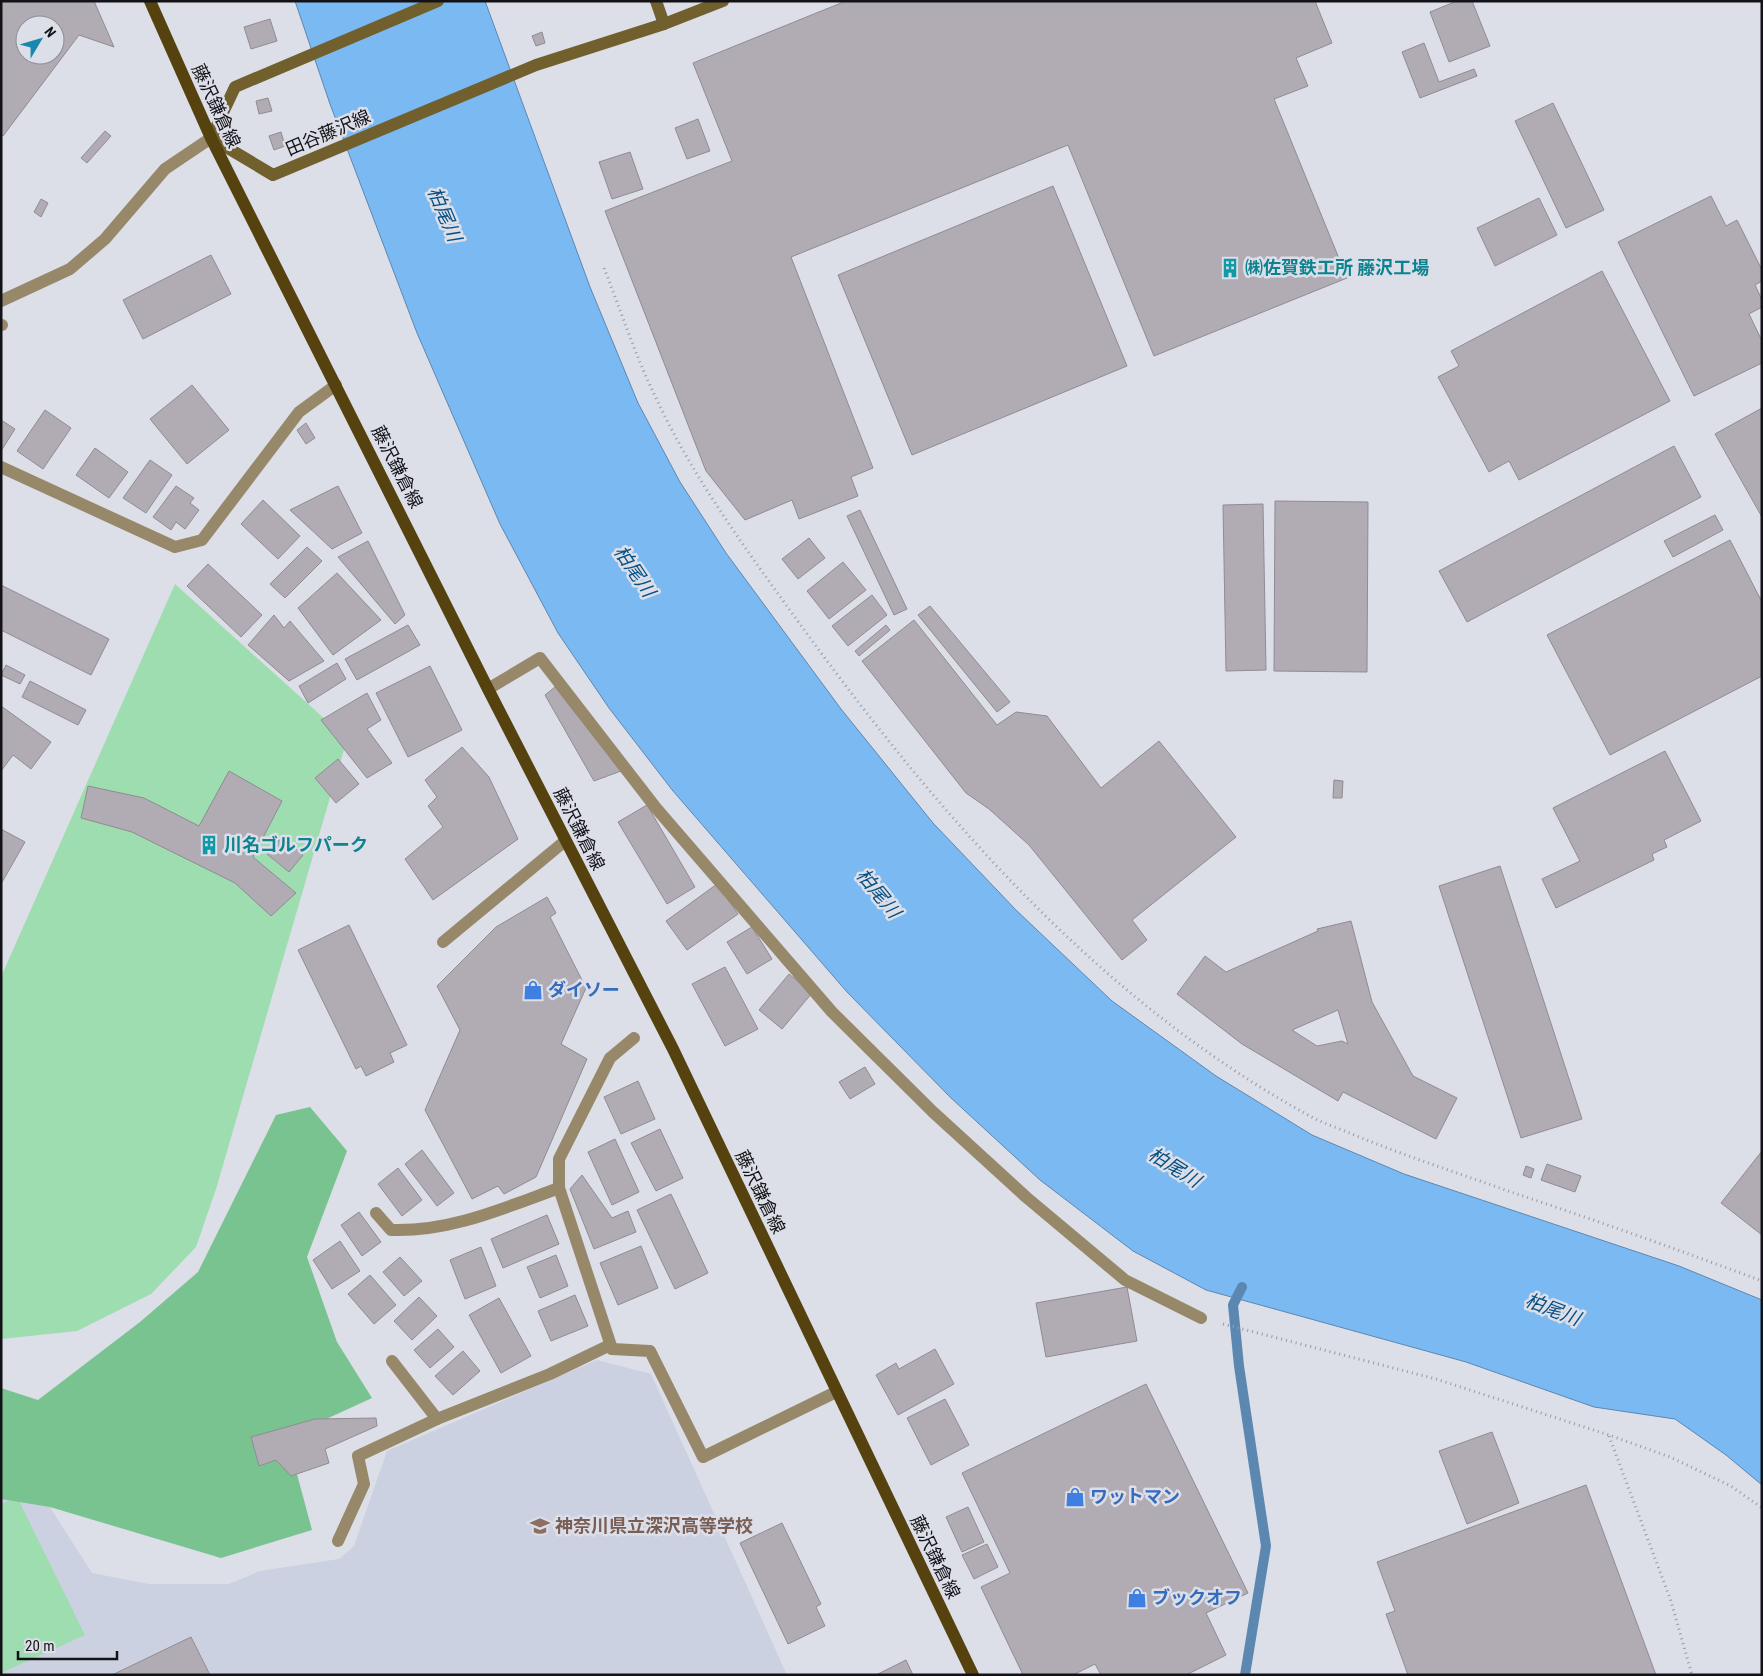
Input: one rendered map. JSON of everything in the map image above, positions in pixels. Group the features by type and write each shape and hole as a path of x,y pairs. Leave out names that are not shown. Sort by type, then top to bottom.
{"main road":[{"name":"藤沢鎌倉線","path":"150,1 211,138 488,689 672,1049 973,1675"},
{"path":"211,138 235,87 438,1"},
{"path":"656,1 664,24"},
{"name":"田谷藤沢線","path":"211,138 272,175 536,65 664,24 723,1"}],"street":[{"path":"1,302 70,269 105,239 165,169 211,138"},
{"path":"1,467 175,547 202,540 300,412 336,385"},
{"path":"488,689 540,658 656,808 832,1012 933,1112 1026,1197 1125,1280 1201,1318"},
{"path":"443,942 565,840"},
{"path":"634,1038 610,1058 559,1159 559,1188 610,1346 612,1349 650,1351 703,1457 836,1392"},
{"path":"376,1213 391,1230 417,1231 477,1218 559,1188"},
{"path":"338,1541 364,1484 358,1456 438,1419 550,1374 610,1346"},
{"path":"392,1361 438,1419"}],"path":[{"path":"604,268 655,396 712,500 780,597 853,697 948,813 1025,895 1117,984 1222,1061 1310,1116 1408,1158 1590,1218 1762,1282"},
{"path":"1201,1318 1427,1377 1609,1435 1670,1457 1731,1486 1762,1508"},
{"path":"1609,1435 1671,1601 1692,1675"}],"shaded area":[{"name":"神奈川県立深沢高等学校","path":"597,1360 651,1374 787,1675 1,1675 1,1486 32,1479 92,1573 149,1584 229,1584 260,1571 339,1559 354,1546 387,1451"}],"green space":[{"path":"175,584 347,739 216,1189 196,1247 151,1294 77,1331 1,1339 1,977"},
{"path":"310,1107 347,1151 307,1257 337,1342 372,1398 287,1437 312,1530 221,1558 50,1507 1,1499 1,1388 38,1400 140,1322 198,1272 276,1115"},
{"path":"17,1497 85,1635 1,1673 1,1504"}],"water":[{"name":"柏尾川","path":"295,1 485,1 590,287 638,403 680,482 726,553 841,709 933,823 1016,910 1112,1001 1216,1076 1312,1135 1404,1174 1679,1266 1762,1300 1762,1485 1726,1455 1675,1419 1594,1407 1466,1362 1206,1290 1133,1251 1040,1180 951,1098 847,992 673,791 609,708 558,633 500,524 417,333 330,104"}],"building":[{"path":"1,1 94,1 114,47 79,35 65,54 65,15 15,15 15,65 56,65 3,136 1,135"},
{"name":"㈱佐賀鉄工所 藤沢工場","path":"846,1 1315,1 1332,43 1296,58 1308,86 1274,99 1347,278 1154,356 1068,145 791,257 873,468 851,477 858,496 799,519 792,500 745,520 706,471 605,211 732,161 693,63"},
{"path":"1457,1 1472,1 1490,46 1449,62 1430,12"},
{"path":"270,19 277,41 251,49 244,27"},
{"path":"542,32 545,43 536,46 532,36"},
{"path":"1424,43 1439,82 1474,69 1477,76 1420,98 1402,52"},
{"path":"268,98 272,111 259,114 256,101"},
{"path":"1553,103 1604,210 1566,228 1515,121"},
{"path":"698,119 710,151 687,159 675,128"},
{"path":"105,131 111,136 87,163 81,158"},
{"path":"281,132 285,146 274,150 269,136"},
{"path":"630,152 643,189 612,199 599,162"},
{"path":"1053,186 1127,366 912,455 838,275"},
{"path":"1711,196 1726,226 1737,220 1762,270 1762,281 1755,285 1762,300 1762,307 1749,314 1762,341 1762,363 1694,396 1618,242"},
{"path":"1539,198 1557,235 1495,266 1477,228"},
{"path":"41,199 48,203 41,217 34,212"},
{"path":"211,255 231,294 143,339 123,300"},
{"path":"1602,271 1670,401 1519,480 1509,461 1489,472 1438,377 1459,366 1451,351"},
{"path":"192,385 229,430 187,464 150,419"},
{"path":"1762,408 1762,517 1715,434"},
{"path":"45,410 71,428 43,469 17,451"},
{"path":"1,420 15,429 1,451"},
{"path":"306,423 315,438 306,444 297,430"},
{"path":"1674,446 1701,497 1467,622 1439,571"},
{"path":"95,448 128,472 109,498 76,475"},
{"path":"150,460 172,475 146,513 123,498"},
{"path":"176,486 194,498 190,503 199,510 185,529 176,522 171,530 153,517"},
{"path":"338,486 362,533 332,549 290,510"},
{"path":"263,500 300,536 278,559 241,524"},
{"path":"1275,501 1368,502 1367,672 1274,671"},
{"path":"1263,504 1266,670 1226,671 1223,505"},
{"path":"860,510 907,609 894,615 847,516"},
{"path":"1715,515 1723,530 1673,557 1664,541"},
{"path":"809,538 825,558 798,579 782,559"},
{"path":"1730,540 1762,602 1762,676 1610,755 1547,635"},
{"path":"368,541 405,615 395,624 338,557"},
{"path":"307,547 322,561 285,598 270,584"},
{"path":"843,562 866,590 829,619 807,591"},
{"path":"208,564 262,615 241,637 187,586"},
{"path":"337,573 381,620 333,655 298,608"},
{"path":"1,585 109,639 91,675 1,630"},
{"path":"872,595 887,615 848,646 832,626"},
{"path":"930,606 1010,702 997,712 918,615"},
{"path":"274,615 284,628 290,621 324,661 289,681 248,645"},
{"path":"914,620 997,725 1016,712 1047,716 1101,788 1159,741 1236,837 1132,920 1147,940 1122,960 1029,845 989,809 966,793 862,661"},
{"path":"408,625 420,645 357,680 345,659"},
{"path":"886,625 890,630 859,656 855,651"},
{"path":"337,663 346,679 308,703 299,686"},
{"path":"6,665 25,675 20,684 1,675"},
{"path":"430,666 462,730 408,757 376,693"},
{"path":"30,681 86,710 78,725 22,697"},
{"path":"555,687 621,771 594,781 545,695"},
{"path":"367,693 381,720 367,729 392,763 367,778 321,720"},
{"path":"1,706 51,742 31,769 13,755 1,771"},
{"path":"462,747 489,777 518,839 433,900 405,859 443,827 428,806 437,797 425,780"},
{"path":"1665,751 1701,821 1664,840 1667,847 1652,854 1654,860 1556,908 1542,879 1580,861 1553,808"},
{"path":"338,759 359,784 336,803 315,778"},
{"name":"川名ゴルフパーク","path":"229,771 282,801 253,857 296,893 271,916 235,883 132,832 81,818 88,786 144,798 199,826"},
{"path":"1334,780 1343,781 1342,798 1333,798"},
{"path":"647,805 695,887 667,904 618,822"},
{"path":"1,829 25,842 1,884"},
{"path":"282,837 303,855 289,872 267,854"},
{"path":"1500,866 1582,1119 1521,1138 1439,886"},
{"path":"717,884 738,914 687,950 666,921"},
{"path":"547,897 556,913 550,917 586,988 561,1044 587,1059 536,1177 504,1194 498,1186 472,1199 425,1110 460,1030 437,986 496,927"},
{"path":"1351,921 1372,1002 1413,1076 1457,1098 1436,1139 1343,1092 1338,1101 1242,1044 1177,994 1205,956 1226,972 1318,931 1317,929","holes":["1338,1010 1348,1044 1342,1041 1317,1046 1292,1030"]},
{"path":"349,925 407,1045 390,1053 394,1062 366,1076 361,1066 356,1069 298,950"},
{"path":"752,927 772,959 747,974 727,942"},
{"path":"725,967 758,1029 725,1046 692,984"},
{"path":"789,974 812,993 782,1029 759,1010"},
{"path":"865,1067 875,1084 850,1099 839,1082"},
{"path":"638,1081 655,1119 621,1134 604,1097"},
{"path":"660,1129 683,1178 656,1191 631,1143"},
{"path":"615,1139 639,1192 612,1205 588,1152"},
{"path":"422,1150 454,1193 437,1206 405,1164"},
{"path":"1762,1151 1762,1235 1721,1203"},
{"path":"1547,1164 1581,1176 1575,1192 1541,1180"},
{"path":"1526,1166 1534,1169 1531,1178 1523,1175"},
{"path":"398,1168 422,1200 402,1216 378,1184"},
{"path":"582,1175 612,1218 628,1211 636,1232 594,1249 570,1189"},
{"path":"671,1194 708,1273 675,1289 637,1210"},
{"path":"359,1212 381,1242 362,1256 341,1225"},
{"path":"547,1215 559,1244 503,1268 491,1239"},
{"path":"340,1241 360,1271 332,1289 313,1260"},
{"path":"641,1246 658,1288 618,1305 600,1263"},
{"path":"481,1247 496,1286 465,1299 450,1260"},
{"path":"556,1255 568,1286 540,1298 527,1267"},
{"path":"400,1257 422,1281 404,1296 383,1272"},
{"path":"370,1275 396,1305 374,1324 348,1294"},
{"path":"1127,1287 1137,1341 1046,1357 1036,1303"},
{"path":"575,1295 588,1326 551,1341 538,1311"},
{"path":"419,1297 437,1316 412,1340 394,1321"},
{"path":"499,1298 531,1356 501,1373 469,1315"},
{"path":"438,1329 454,1347 430,1368 414,1350"},
{"path":"935,1349 954,1384 898,1415 876,1375 896,1363 899,1369"},
{"path":"463,1351 480,1371 453,1395 435,1376"},
{"path":"1146,1384 1248,1593 1206,1613 1226,1655 1186,1675 1101,1675 1095,1664 1073,1675 1023,1675 981,1587 1010,1573 962,1473"},
{"path":"945,1399 969,1445 931,1465 907,1418"},
{"path":"376,1418 377,1426 325,1449 329,1463 291,1476 276,1460 259,1466 251,1437 315,1419"},
{"path":"1492,1432 1519,1503 1467,1524 1439,1451"},
{"path":"1586,1485 1656,1675 1408,1675 1386,1614 1395,1611 1377,1562"},
{"path":"968,1507 984,1542 962,1552 946,1517"},
{"path":"782,1523 821,1604 816,1607 825,1626 788,1644 740,1543"},
{"path":"987,1544 998,1567 974,1579 962,1555"},
{"path":"191,1637 210,1675 112,1675"},
{"path":"906,1660 913,1675 876,1675"}],"waterway":[{"path":"1242,1287 1233,1305 1239,1366 1266,1546 1245,1675"}],"place":[{"name":"㈱佐賀鉄工所 藤沢工場","path":"1230,268"},
{"name":"川名ゴルフパーク","path":"209,845"},
{"name":"ダイソー","path":"533,990"},
{"name":"ワットマン","path":"1075,1497"},
{"name":"神奈川県立深沢高等学校","path":"540,1526"},
{"name":"ブックオフ","path":"1137,1598"}]}
